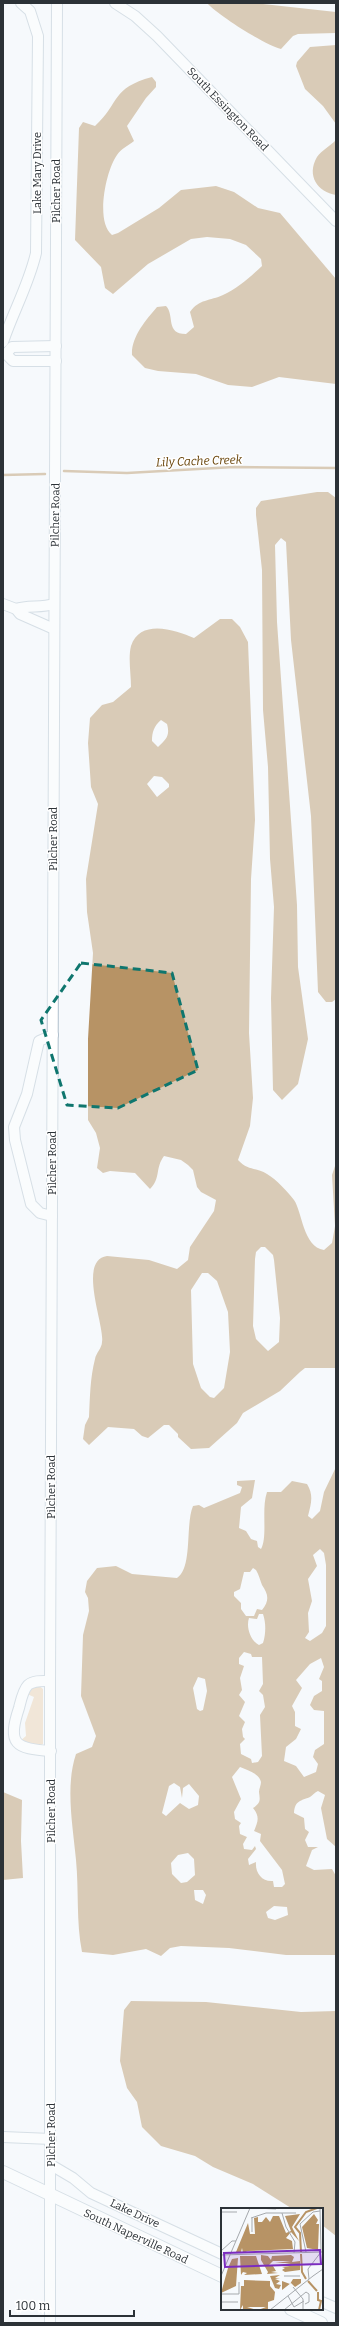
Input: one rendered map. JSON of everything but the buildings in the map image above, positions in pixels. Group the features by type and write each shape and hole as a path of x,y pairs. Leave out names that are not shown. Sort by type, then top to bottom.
{"main road":[{"name":"South Naperville Road","path":"3,2172 221,2276"},
{"path":"293,2310 321,2323"}],"street":[{"name":"Lake Mary Drive","path":"3,342 10,320 32,270 36,253 38,36 30,11 21,3"},
{"name":"Pilcher Road","path":"50,2323 50,1681 57,3"},
{"name":"South Essington Road","path":"115,3 135,16 157,36 336,221"},
{"path":"56,346 12,347 5,354 13,361 56,361"},
{"path":"28,347 28,361"},
{"path":"3,604 16,609 20,614 54,629"},
{"path":"16,609 23,606 42,607 54,604"},
{"path":"52,1216 40,1213 31,1204 15,1140 14,1127 28,1094 39,1041 53,1035"},
{"path":"50,1681 32,1682 28,1685 23,1695 13,1728 16,1741 22,1748 51,1751"},
{"path":"3,2137 51,2139"},
{"name":"Lake Drive","path":"51,2166 73,2178 92,2193 221,2254"},
{"path":"323,2302 336,2308"}],"highlighted area":[{"path":"81,963 172,973 198,1070 118,1108 67,1105 41,1020"}],"shaded area":[{"path":"207,3 254,3 336,12 336,33 298,34 293,36 281,49 264,42 242,29 221,15"},
{"path":"336,45 336,124 323,106 305,89 296,66 297,62 310,47"},
{"path":"152,77 156,82 156,87 146,98 127,126 134,141 117,155 109,172 103,208 107,228 112,235 118,233 159,208 181,190 216,186 234,192 258,208 280,213 336,279 336,384 279,377 252,387 228,385 196,374 158,371 145,368 132,355 132,348 140,329 157,307 166,306 169,310 175,331 186,334 194,327 190,312 193,308 201,302 223,295 234,289 262,266 261,259 246,245 230,239 207,237 191,239 148,264 113,294 105,288 101,267 75,240 79,128 83,122 95,126 103,118 123,91 139,81"},
{"path":"336,140 336,195 319,187 313,177 313,171 317,157"},
{"path":"317,492 328,492 336,498 336,999 332,1002 326,1002 318,992 311,816 291,640 286,542 281,538 275,545 277,622 297,905 298,967 308,1039 298,1084 282,1100 273,1090 271,998 274,907 270,859 268,767 263,710 262,570 256,508 261,501"},
{"path":"220,619 232,619 240,627 248,642 255,820 251,879 249,1033 253,1098 250,1126 238,1160 245,1166 267,1174 285,1189 297,1205 307,1236 317,1247 324,1250 332,1243 335,1226 332,1175 336,1163 336,1368 305,1368 280,1391 243,1413 237,1423 209,1448 191,1449 178,1437 178,1434 169,1425 164,1425 148,1438 142,1436 134,1429 108,1427 89,1445 83,1439 85,1425 89,1417 90,1388 93,1366 102,1342 93,1281 94,1269 98,1260 107,1256 149,1260 177,1269 188,1260 190,1247 214,1211 216,1200 201,1192 197,1187 193,1170 181,1160 164,1156 161,1160 156,1181 150,1189 135,1173 110,1171 103,1173 97,1168 100,1148 96,1133 88,1120 88,1039 93,953 87,912 86,879 98,804 91,787 88,743 90,718 102,705 113,702 131,687 131,646 136,637 142,632 159,628 178,632 194,638","holes":["161,720 167,724 168,731 166,739 158,747 152,741 152,735","154,776 162,777 169,784 169,787 157,797 147,784","261,1247 265,1247 273,1255 274,1260 280,1318 279,1342 268,1351 256,1339 253,1326 256,1252","202,1273 208,1273 217,1281 228,1312 230,1352 224,1388 214,1398 210,1397 201,1388 193,1364 191,1290"]},
{"path":"336,1467 336,1847 327,1839 321,1808 325,1795 318,1791 310,1797 297,1803 294,1813 304,1818 305,1829 309,1832 305,1840 308,1847 318,1847 312,1850 306,1866 314,1870 332,1869 336,1876 336,1955 286,1955 229,1948 181,1946 170,1948 161,1956 146,1949 113,1955 82,1952 79,1929 77,1872 70,1793 76,1754 92,1747 96,1736 81,1696 83,1635 89,1611 88,1598 85,1592 87,1581 97,1568 116,1566 132,1574 177,1578 182,1573 185,1565 189,1524 193,1506 199,1505 204,1508 240,1493 242,1487 237,1485 237,1481 255,1480 252,1498 241,1507 239,1528 246,1531 251,1539 257,1541 258,1547 261,1549 264,1537 265,1499 267,1492 281,1492 292,1481 307,1484 311,1492 311,1504 308,1516 312,1519 320,1511 324,1492","holes":["320,1549 324,1553 326,1565 326,1626 322,1633 310,1641 305,1638 309,1632 308,1613 312,1601 308,1579 317,1566 313,1555","253,1568 256,1570 267,1594 265,1606 262,1610 257,1609 254,1616 246,1616 241,1609 241,1603 234,1596 234,1592 240,1589 244,1572 250,1572","259,1614 263,1614 265,1621 265,1636 263,1643 259,1645 253,1640 248,1622 249,1618 257,1619","244,1652 251,1654 252,1657 262,1657 263,1684 259,1691 263,1695 265,1707 260,1715 262,1756 258,1762 252,1763 251,1759 241,1754 240,1744 245,1739 243,1737 242,1729 245,1722 239,1716 245,1702 239,1695 242,1690 240,1678 244,1666 239,1664 239,1658","321,1658 324,1667 319,1679 322,1681 322,1691 314,1696 310,1705 314,1710 324,1711 324,1744 315,1750 313,1757 318,1764 316,1772 304,1777 296,1766 284,1761 286,1747 296,1739 301,1729 295,1726 295,1712 292,1706 302,1688 296,1680 310,1664","198,1677 205,1679 207,1691 203,1710 200,1711 197,1709 193,1688","240,1767 255,1774 260,1779 260,1797 257,1805 253,1808 258,1819 254,1831 261,1834 260,1841 282,1870 285,1884 282,1887 274,1887 273,1881 266,1880 260,1876 257,1870 256,1862 249,1865 248,1859 256,1849 255,1846 252,1850 244,1849 243,1844 247,1837 240,1834 239,1826 241,1823 235,1819 234,1812 241,1799 232,1777","174,1783 180,1787 182,1798 183,1788 189,1784 199,1796 198,1805 189,1809 180,1803 166,1816 162,1813 169,1786","188,1853 194,1859 195,1875 187,1882 181,1883 172,1874 171,1863 178,1855","194,1890 203,1890 206,1895 203,1904 195,1900","274,1906 287,1907 288,1915 275,1920 268,1918 266,1912"]},
{"path":"38,1685 43,1689 43,1744 37,1747 20,1741 26,1736 25,1723 34,1697 27,1694 32,1687"},
{"path":"3,1792 22,1800 21,1841 23,1878 3,1880"},
{"path":"131,2001 206,2002 301,2012 336,2011 336,2236 323,2226 323,2208 291,2208 253,2184 213,2167 195,2156 161,2146 142,2127 137,2102 127,2088 120,2061 124,2010"}],"waterway":[{"name":"Lily Cache Creek","path":"64,471 127,473 234,467 336,468"},
{"name":"Lily Cache Creek","path":"3,475 45,474"}]}
